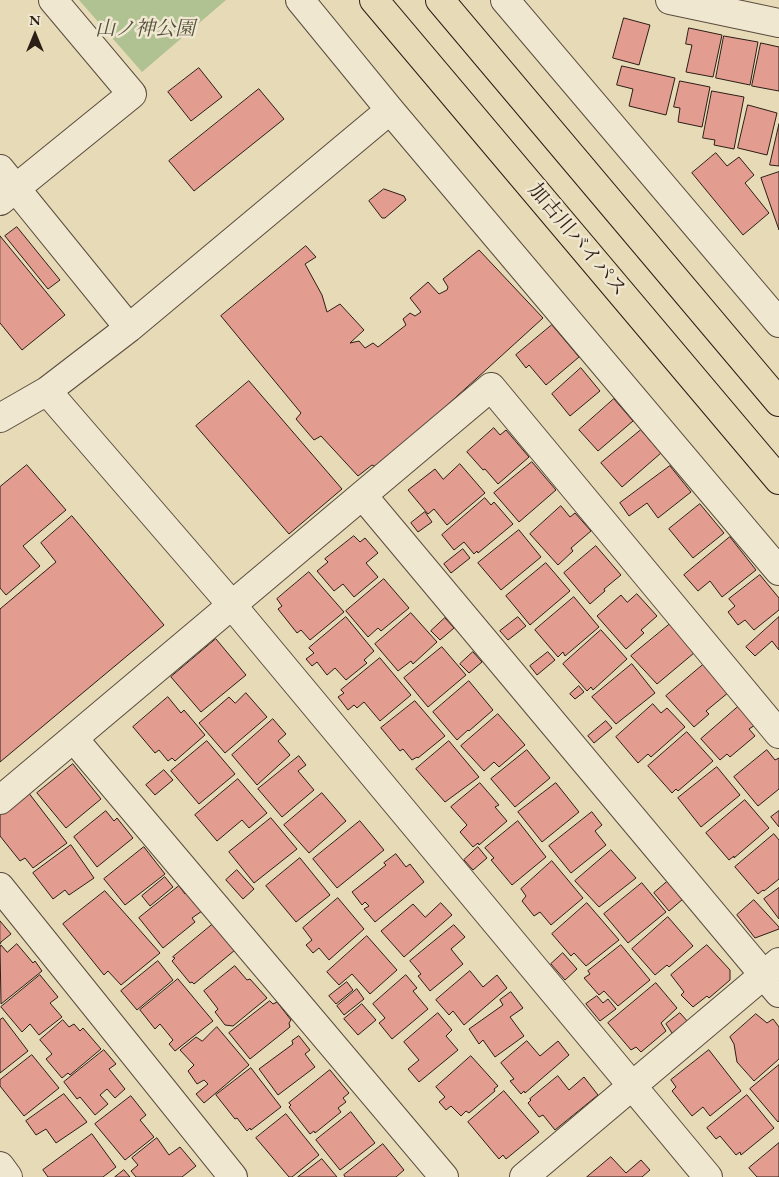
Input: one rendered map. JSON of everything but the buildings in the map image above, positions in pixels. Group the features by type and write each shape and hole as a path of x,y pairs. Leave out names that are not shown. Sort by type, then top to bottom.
{"highway":[{"name":"加古川バイパス","path":"374,0 779,480"},
{"path":"440,0 779,402"}],"street":[{"path":"53,0 132,94 5,186 129,328"},
{"path":"300,0 390,110 779,571"},
{"path":"505,0 779,323"},
{"path":"670,0 776,22"},
{"path":"756,0 776,22"},
{"path":"0,418 47,391 129,328 390,110"},
{"path":"0,800 491,387 779,734"},
{"path":"47,391 231,604 708,1177"},
{"path":"363,496 774,976 632,1087 524,1177"},
{"path":"74,738 444,1177"},
{"path":"0,888 233,1177"},
{"path":"0,1166 8,1177"}],"green space":[{"name":"山ノ神公園","path":"79,0 226,0 142,72"}]}
